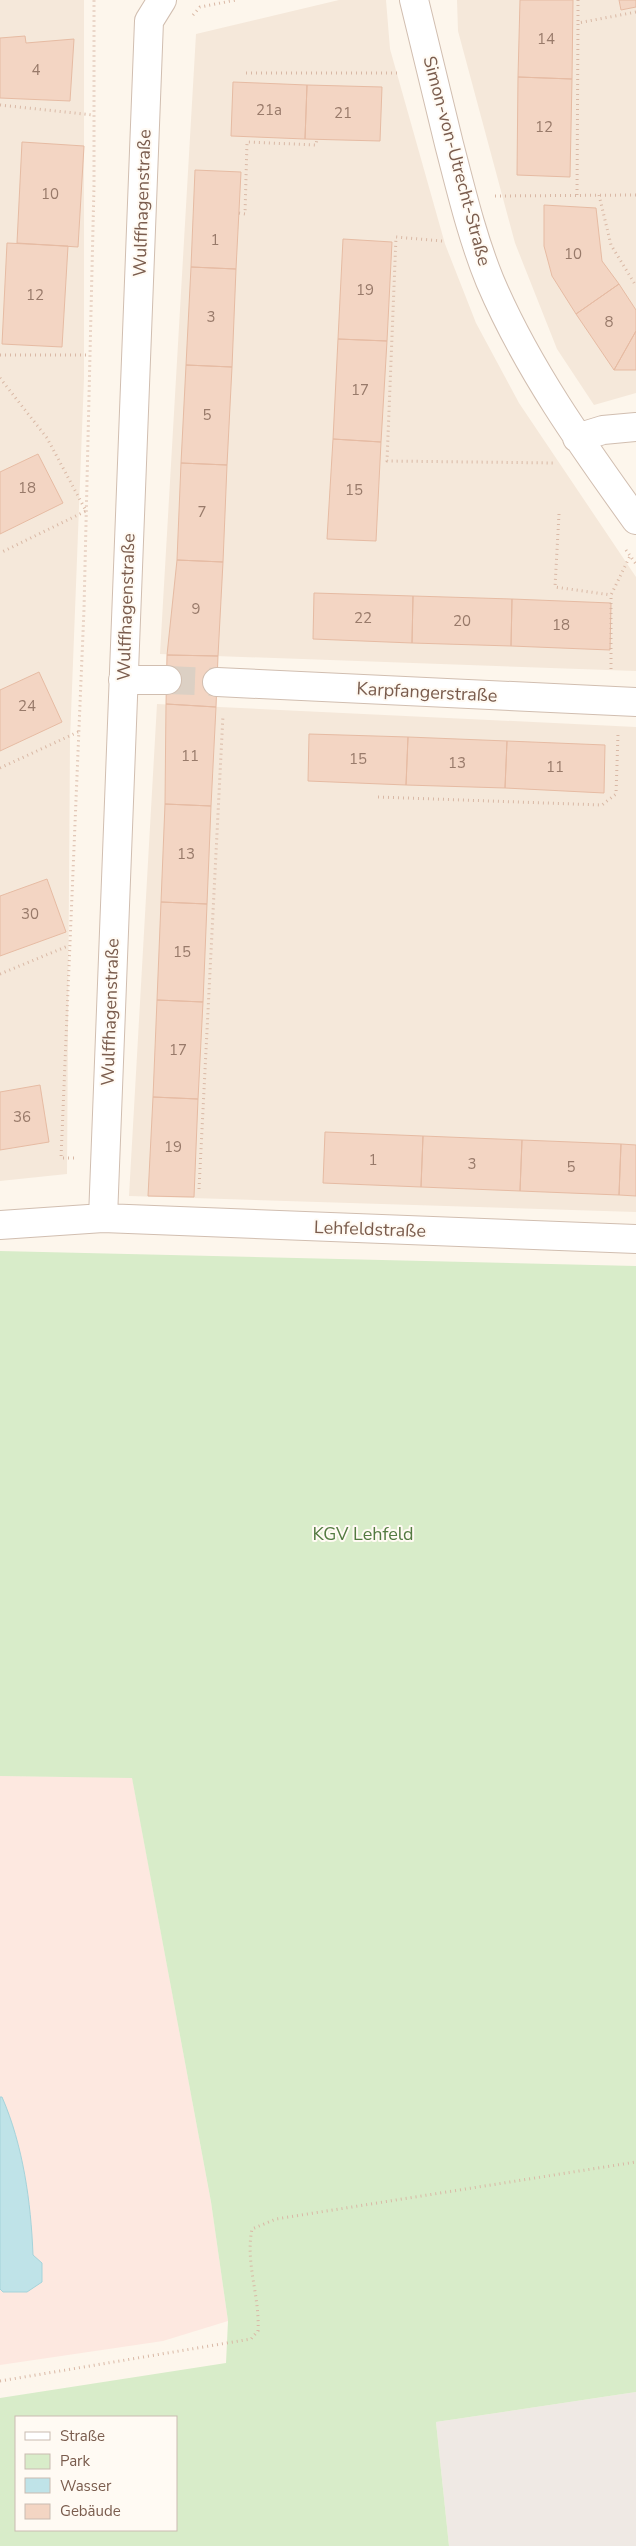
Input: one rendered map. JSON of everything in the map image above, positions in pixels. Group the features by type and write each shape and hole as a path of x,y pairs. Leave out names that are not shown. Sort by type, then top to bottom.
{"street":[{"name":"Wulffhagenstraße","path":"103,1218 149,21 162,0"},
{"name":"Simon-von-Utrecht-Straße","path":"414,0 468,215 490,281 517,340 577,438 636,520"},
{"path":"577,438 603,430 636,427"},
{"path":"123,680 167,680"},
{"name":"Karpfangerstraße","path":"221,682 627,702"},
{"name":"Lehfeldstraße","path":"0,1225 103,1218 636,1239"}],"path":[{"path":"78,1158 61,1158 86,511 94,115 94,0"},
{"path":"187,20 200,7 236,0"},
{"path":"578,0 578,195"},
{"path":"578,23 636,12"},
{"path":"246,73 404,73"},
{"path":"0,105 94,115"},
{"path":"239,213 245,214 247,142 316,145 317,139"},
{"path":"598,195 610,245 636,286"},
{"path":"490,196 636,195"},
{"path":"445,241 396,238 387,461 566,463"},
{"path":"0,355 90,354"},
{"path":"0,378 2,384 47,438 86,511"},
{"path":"0,553 86,511"},
{"path":"559,514 555,588 611,595"},
{"path":"378,797 602,805 616,794 627,702 610,679 611,595 630,556"},
{"path":"199,1194 221,682"},
{"path":"0,768 78,732"},
{"path":"0,974 68,946"},
{"path":"0,2381 251,2339 258,2331 259,2319 249,2246 252,2228 276,2219 636,2162"}],"shaded area":[{"path":"0,0 84,0 84,378 70,740 67,1174 0,1181"},
{"path":"339,0 386,0 390,49 445,244 476,323 519,403 636,577 636,671 160,654 196,34"},
{"path":"457,0 636,0 636,393 594,405 557,349 515,243 458,31"},
{"path":"157,704 636,727 636,1212 129,1196"},
{"path":"0,1776 132,1777 211,2202 228,2321 163,2341 0,2365"},
{"path":"636,2392 636,2546 449,2546 436,2422"}],"green space":[{"name":"KGV Lehfeld","path":"0,1251 636,1266 636,2392 436,2422 449,2546 0,2546 0,2398 226,2363 228,2321 211,2202 132,1778 0,1776"}],"water":[{"path":"0,2097 2,2097 9,2115 21,2154 28,2194 33,2255 42,2263 42,2282 27,2292 3,2292 0,2289"}],"building":[{"path":"520,0 573,0 572,79 518,77"},
{"path":"619,0 636,0 636,7 621,10"},
{"path":"25,36 26,43 74,39 70,101 0,98 0,38"},
{"path":"518,77 572,79 570,177 517,175"},
{"path":"233,82 307,85 305,139 231,136"},
{"path":"307,85 382,87 380,141 305,139"},
{"path":"22,142 84,146 78,247 17,243"},
{"path":"195,170 241,172 236,269 191,267"},
{"path":"544,205 596,208 602,261 619,284 576,314 552,276 544,246"},
{"path":"343,239 392,242 387,341 338,339"},
{"path":"7,243 68,246 62,347 2,344"},
{"path":"191,267 236,269 232,367 186,365"},
{"path":"619,284 636,310 636,331 614,370 576,314"},
{"path":"636,331 636,370 614,370"},
{"path":"338,339 387,341 381,442 333,439"},
{"path":"186,365 232,367 227,465 181,463"},
{"path":"333,439 381,442 376,541 327,539"},
{"path":"38,454 63,503 0,534 0,472"},
{"path":"181,463 227,465 223,562 177,560"},
{"path":"177,560 223,562 218,656 167,655"},
{"path":"314,593 413,596 412,643 313,639"},
{"path":"413,596 512,599 511,646 412,643"},
{"path":"512,599 611,603 610,650 511,646"},
{"path":"167,655 218,656 216,707 166,704"},
{"path":"39,672 62,722 0,751 0,690"},
{"path":"166,704 216,707 211,806 165,804"},
{"path":"309,734 408,737 406,785 308,781"},
{"path":"408,737 507,741 505,788 406,785"},
{"path":"507,741 605,745 604,793 505,788"},
{"path":"165,804 211,806 207,904 161,902"},
{"path":"47,879 66,932 0,956 0,896"},
{"path":"161,902 207,904 203,1002 157,1000"},
{"path":"157,1000 203,1002 198,1099 153,1097"},
{"path":"40,1085 49,1142 0,1150 0,1092"},
{"path":"153,1097 198,1099 194,1197 148,1196"},
{"path":"325,1132 423,1136 421,1187 323,1183"},
{"path":"423,1136 522,1140 520,1191 421,1187"},
{"path":"522,1140 621,1144 619,1195 520,1191"},
{"path":"621,1144 636,1145 636,1196 619,1195"}],"tunnel":[{"path":"167,680 217,682"}]}
